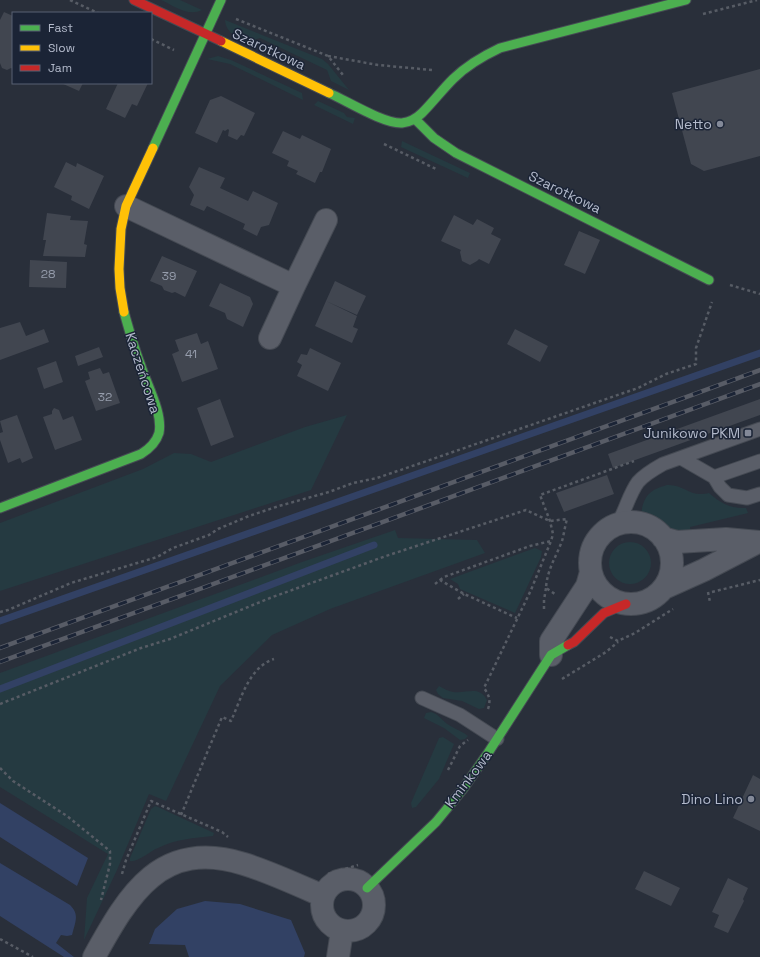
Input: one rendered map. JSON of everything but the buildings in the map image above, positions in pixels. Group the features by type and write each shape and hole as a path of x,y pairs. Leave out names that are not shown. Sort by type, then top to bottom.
{"street":[{"name":"Szarotkowa","path":"134,0 388,121 406,123 416,120 425,132 440,144 456,153 709,280"},
{"name":"Kaczeńcowa","path":"0,508 141,454 153,446 159,432 158,414 129,332 120,298 118,247 126,206 221,0"},
{"path":"416,120 468,66 483,56 500,48 686,0"},
{"path":"126,206 294,286"},
{"path":"270,338 326,220"},
{"path":"626,604 604,613 574,642 551,655 551,641 585,590 591,572 591,557 596,543 605,532 617,525 627,523 637,523 647,526 655,531 662,538 670,551 672,567 664,588"},
{"path":"662,538 677,542 726,539 759,542"},
{"path":"591,572 600,591 615,601 626,604 636,604 647,601 664,588 709,568 759,542"},
{"name":"Kminkowa","path":"367,888 436,822 463,789 551,655"},
{"path":"94,957 115,918 139,887 153,874 170,864 186,859 220,858 244,864 324,896"},
{"path":"352,880 367,888 373,901 374,908 368,921 356,930 342,931 334,928 327,922 321,904 328,888 335,882 352,880"},
{"path":"338,957 342,931"}],"lane":[{"path":"617,525 624,514 633,490 644,476 664,464 760,429"},
{"path":"681,458 714,477 720,487 728,495 746,498 760,494"},
{"path":"714,477 760,461"},
{"path":"422,698 460,715 497,739"}],"path":[{"path":"70,0 96,12"},
{"path":"699,15 757,0"},
{"path":"216,11 328,56 378,65 432,70 427,75"},
{"path":"328,56 347,79"},
{"path":"709,280 760,294"},
{"path":"0,612 71,583 157,558 173,548 209,535 218,529 249,516 329,492 353,483 377,478 638,388 666,374 696,364 696,348 719,282"},
{"path":"0,704 277,596 386,556 526,510 550,520 567,519"},
{"path":"435,584 444,576 530,546 551,541"},
{"path":"440,580 464,594 517,618"},
{"path":"701,596 760,580"},
{"path":"458,599 464,594"},
{"path":"557,683 606,652 618,641 635,633 674,609"},
{"path":"611,637 618,641"},
{"path":"182,815 222,717 232,721 250,679 267,661 274,659"},
{"path":"0,768 13,781 67,816 110,851 110,864 99,906"},
{"path":"121,880 126,860 151,801 222,832 231,840"},
{"path":"0,939 33,957"}],"shaded area":[{"path":"161,0 180,0 202,10 197,12 186,11 176,8"},
{"path":"225,20 322,59 328,64 349,90 331,81 327,70 260,38 248,42 237,37 230,32"},
{"path":"218,56 231,60 302,93 303,100 230,64 207,59"},
{"path":"318,101 344,113 347,117 355,118 353,124 314,105"},
{"path":"402,141 470,173 468,178 401,147"},
{"path":"347,415 311,490 0,591 0,523 143,469 174,453 191,454 211,462 305,427"},
{"path":"667,485 673,485 697,494 709,493 726,505 746,508 748,513 690,527 691,533 676,531 653,518 641,514 648,495 656,489"},
{"path":"395,530 398,538 477,540 485,553 330,609 272,635 220,686 166,801 149,794 117,870 84,940 87,898 108,854 0,787 0,673 302,562"},
{"path":"626,542 634,542 642,545 648,551 651,563 648,575 642,581 634,584 626,584 618,581 612,575 609,567 609,559 612,551 618,545"},
{"path":"535,548 542,551 541,557 515,613 460,589 458,584 450,579"},
{"path":"439,686 453,692 476,691 484,695 487,700 484,708 479,709 462,701 443,698 436,690"},
{"path":"431,712 436,714 444,722 468,736 465,739 460,740 444,728 424,718 426,713"},
{"path":"443,737 454,744 439,779 416,807 412,808 411,803 439,738"},
{"path":"155,806 214,833 213,836 185,839 165,845 136,860 130,861 151,809"}],"water":[{"path":"0,803 88,858 77,886 0,837"},
{"path":"0,863 70,905 76,915 72,935 61,935 56,943 74,957 64,957 0,916"},
{"path":"205,901 240,904 291,920 305,953 304,957 189,957 185,945 149,944 155,929 177,909"}],"waterway":[{"path":"0,621 760,353"},
{"path":"0,689 374,545"}],"railway":[{"path":"0,648 760,370"},
{"path":"0,662 760,384"}],"traffic: fast":[{"path":"153,148 221,0"},
{"path":"329,93 386,120 402,123 408,122 420,115 464,69 500,48 686,0"},
{"path":"416,120 434,138 456,153 709,280"},
{"path":"0,508 141,454 156,440 160,425 157,408 136,352 124,312"},
{"path":"367,888 436,822 463,789 488,753 551,655 568,645"}],"traffic: slow":[{"path":"221,41 329,93"},
{"path":"124,312 120,288 119,269 121,229 126,206 153,148"}],"traffic: jam":[{"path":"134,0 221,41"},
{"path":"568,645 574,642 604,613 626,604"}],"place":[{"name":"Netto","path":"720,124"},
{"name":"Junikowo PKM","path":"748,433"},
{"name":"Dino Lino","path":"751,799"}]}
